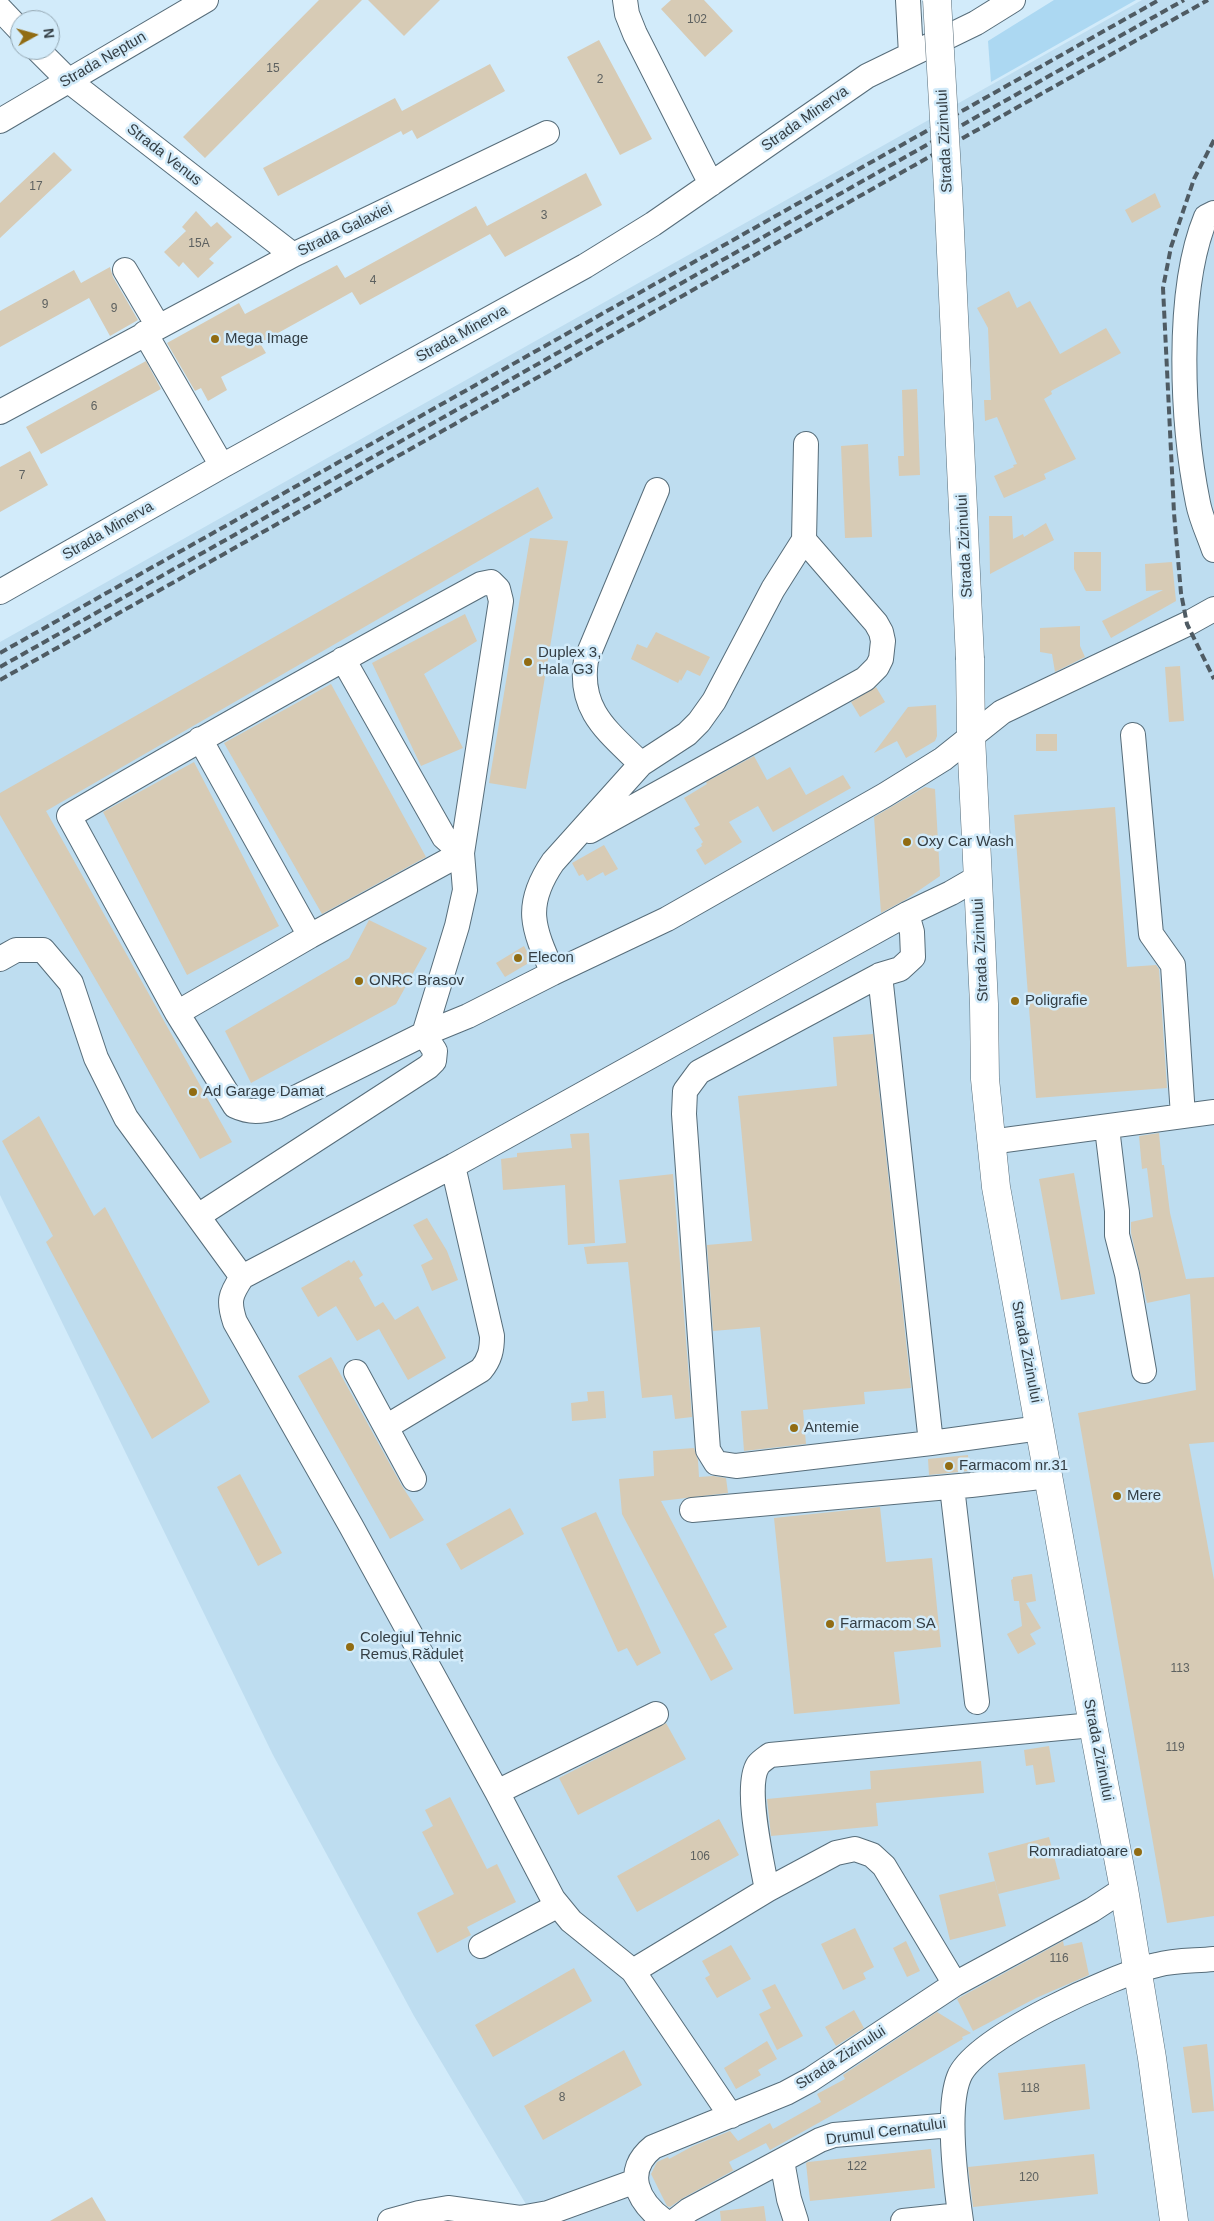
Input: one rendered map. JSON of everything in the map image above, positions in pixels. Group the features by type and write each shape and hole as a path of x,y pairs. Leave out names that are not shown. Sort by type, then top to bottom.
{"main road":[{"name":"Strada Zizinului","path":"937,0 949,198 970,660 977,878 990,1142 1004,1236 1124,1889 1152,2058 1174,2221"}],"street":[{"name":"Strada Neptun","path":"0,120 206,0"},
{"path":"625,0 627,14 635,34 711,184"},
{"path":"908,0 911,54"},
{"name":"Strada Minerva","path":"0,592 222,466 585,266 653,224 867,76 976,23 1007,2"},
{"path":"0,9 10,20"},
{"name":"Strada Venus","path":"48,60 69,80 293,255"},
{"name":"Strada Galaxiei","path":"0,412 293,255 547,133"},
{"path":"1214,213 1206,217 1197,237 1188,292 1184,372 1188,440 1198,505 1214,550"},
{"path":"125,270 151,330 222,466"},
{"path":"553,972 536,935 535,900 545,873 641,764 687,734 707,712 773,589 804,540 806,444"},
{"path":"641,764 596,717 586,696 584,672 586,660 657,490"},
{"path":"573,840 866,679 877,667 881,659 883,641 876,623 804,540"},
{"path":"198,1216 428,1067 434,1061 435,1051 424,1034 457,926 465,890 462,853 501,601 498,589 492,582 482,584 200,739 69,816 177,1013 235,1106 248,1112 264,1111 277,1107 424,1034 468,1016 553,972 667,920 885,795 943,759 1002,712 1187,624 1214,609"},
{"path":"343,659 444,837 462,853"},
{"path":"1133,734 1151,934 1173,965 1183,1116"},
{"path":"200,739 310,936"},
{"path":"177,1013 310,936 462,853"},
{"path":"731,2116 633,1970 571,1921 558,1906 351,1526 235,1322 230,1308 231,1293 242,1277 453,1166 907,914 977,878"},
{"path":"907,914 912,932 913,956 900,969 880,975 699,1072 685,1091 684,1114 708,1450 716,1463 736,1466 1040,1428"},
{"path":"0,959 16,950 43,950 71,983 96,1058 126,1118 242,1277"},
{"path":"880,975 932,1443"},
{"path":"990,1142 1107,1128 1214,1112"},
{"path":"1107,1128 1117,1211 1117,1235 1127,1274 1144,1371"},
{"path":"386,1427 480,1370 488,1360 492,1349 492,1336 453,1166"},
{"path":"356,1372 414,1479"},
{"path":"692,1510 952,1487 1049,1476"},
{"path":"952,1487 977,1702"},
{"path":"497,1792 656,1714"},
{"path":"767,1890 752,1792 754,1776 759,1764 770,1755 1093,1725"},
{"path":"633,1970 767,1890 836,1853 855,1849 872,1854 884,1866 955,1984"},
{"name":"Strada Zizinului","path":"636,2181 636,2167 644,2154 654,2147 731,2116 810,2080 955,1984 1092,1910 1124,1889"},
{"path":"481,1946 558,1906"},
{"name":"Drumul Cernatului","path":"675,2221 689,2210 820,2140 834,2135 952,2125 958,2078 968,2062 1023,2022 1108,1982 1158,1964 1214,1959"},
{"path":"904,2221 960,2218 952,2125"},
{"path":"782,2160 789,2199 796,2221"},
{"path":"390,2221 448,2208 520,2218 548,2213 636,2181 640,2198 664,2221"}],"shaded area":[{"path":"1054,0 1136,0 991,82 988,41"},
{"path":"1142,0 1214,0 1214,2221 536,2221 414,2016 273,1755 0,1195 0,642"}],"building":[{"path":"319,0 362,0 205,158 183,137"},
{"path":"368,0 440,0 404,36"},
{"path":"671,0 704,0 733,31 705,57 661,9"},
{"path":"599,40 652,139 620,155 567,57"},
{"path":"490,64 505,91 417,139 412,130 403,135 401,131 278,196 263,168 395,98 402,111"},
{"path":"54,152 72,170 0,238 0,203"},
{"path":"586,173 602,205 505,257 490,234 360,305 352,292 260,343 266,353 221,377 227,390 208,401 201,388 195,391 167,343 239,303 245,314 337,265 345,278 476,206 487,226"},
{"path":"1155,193 1161,207 1132,223 1125,210"},
{"path":"196,211 211,227 217,222 232,237 209,259 214,263 198,278 183,262 179,267 164,252 186,231 182,227"},
{"path":"110,267 113,277 138,320 110,336 89,298 0,347 0,311 74,270 81,283"},
{"path":"1009,291 1017,308 1030,301 1060,354 1106,328 1121,353 1051,391 1052,394 1044,399 1076,459 1044,474 1046,479 1004,498 994,476 1017,464 997,417 985,421 984,400 991,400 988,328 977,308"},
{"path":"146,361 161,389 41,454 26,427"},
{"path":"917,389 920,475 899,476 898,456 904,456 902,390"},
{"path":"868,444 872,537 845,538 841,446"},
{"path":"30,451 48,485 0,512 0,467"},
{"path":"538,487 553,518 46,811 232,1142 200,1159 0,815 0,793"},
{"path":"989,516 1012,516 1013,539 1023,534 1024,537 1046,523 1054,540 990,574"},
{"name":"Duplex 3, Hala G3","path":"530,538 568,541 526,789 489,783"},
{"path":"1074,552 1101,552 1101,591 1086,591 1074,569"},
{"path":"1172,562 1176,601 1111,638 1102,621 1163,590 1146,591 1145,564"},
{"path":"465,614 477,641 424,674 463,748 421,766 372,663"},
{"path":"1080,626 1080,646 1085,657 1055,672 1052,654 1040,652 1040,628"},
{"path":"656,632 710,657 700,676 687,670 678,683 631,659 637,644 647,648"},
{"path":"1180,666 1184,721 1169,722 1165,667"},
{"path":"331,684 426,857 322,914 224,743"},
{"path":"876,687 885,702 860,717 851,702"},
{"path":"936,705 937,736 935,741 906,758 897,741 874,753 908,707"},
{"path":"1036,734 1057,734 1057,751 1036,751"},
{"path":"754,756 767,780 790,767 806,795 843,775 851,788 773,832 758,806 729,822 742,842 705,865 696,850 702,846 703,842 694,828 700,825 684,798 707,784 706,782"},
{"path":"194,762 279,926 187,975 103,812"},
{"name":"Oxy Car Wash","path":"925,787 935,789 940,876 905,900 881,913 874,817"},
{"path":"1115,807 1127,967 1156,965 1159,969 1167,1088 1036,1098 1014,815"},
{"path":"604,845 618,869 605,876 603,872 587,881 583,874 579,876 572,863"},
{"name":"ONRC Brasov","path":"369,920 427,948 396,1004 251,1083 225,1031 349,958"},
{"path":"524,946 532,961 505,977 496,963"},
{"path":"873,1034 911,1388 864,1392 865,1404 803,1410 806,1444 744,1451 741,1411 768,1409 760,1327 713,1331 707,1245 752,1241 738,1096 837,1086 833,1037"},
{"path":"39,1116 94,1216 105,1207 210,1402 152,1439 46,1242 53,1236 2,1141"},
{"path":"589,1133 595,1243 568,1245 565,1185 503,1190 501,1159 517,1157 517,1153 572,1148 570,1134"},
{"path":"1159,1133 1170,1213 1186,1279 1214,1277 1214,1442 1189,1444 1214,1580 1214,1916 1167,1923 1078,1413 1196,1390 1190,1294 1147,1303 1131,1233 1131,1222 1153,1217 1147,1168 1142,1169 1139,1136"},
{"path":"1074,1173 1095,1294 1061,1300 1039,1179"},
{"path":"673,1174 692,1417 675,1419 672,1395 642,1398 628,1262 587,1264 584,1247 626,1243 619,1180"},
{"path":"427,1218 447,1251 458,1280 432,1291 421,1265 433,1259 413,1225"},
{"path":"349,1260 351,1263 354,1260 363,1275 359,1278 375,1307 383,1302 395,1320 418,1306 446,1358 408,1380 379,1329 357,1341 336,1306 318,1317 301,1288"},
{"path":"331,1357 402,1486 424,1520 390,1539 298,1376"},
{"path":"604,1391 606,1418 572,1421 571,1403 588,1401 587,1392"},
{"path":"694,1448 698,1460 699,1477 713,1476 726,1478 728,1493 661,1501 727,1627 714,1634 733,1669 711,1681 622,1514 619,1479 654,1476 653,1451"},
{"name":"Farmacom nr.31","path":"968,1455 969,1471 929,1475 928,1459"},
{"path":"240,1474 282,1553 258,1566 217,1487"},
{"name":"Farmacom SA","path":"880,1507 886,1562 932,1558 941,1647 894,1652 900,1704 794,1714 774,1518"},
{"path":"510,1508 524,1534 461,1570 446,1544"},
{"path":"596,1512 661,1653 637,1666 627,1648 618,1652 561,1528"},
{"path":"1032,1574 1036,1601 1026,1603 1041,1628 1030,1634 1036,1644 1018,1654 1007,1634 1022,1626 1019,1601 1014,1601 1011,1580 1013,1577"},
{"path":"666,1723 686,1759 578,1815 559,1778"},
{"path":"1049,1746 1055,1782 1036,1785 1033,1765 1026,1766 1024,1750"},
{"path":"981,1761 984,1793 876,1803 878,1826 771,1836 767,1799 871,1789 870,1771"},
{"path":"450,1797 487,1869 497,1864 516,1902 467,1927 471,1935 437,1953 417,1913 454,1894 422,1832 433,1826 425,1810"},
{"path":"719,1819 739,1855 637,1912 617,1876"},
{"path":"1049,1837 1060,1879 998,1894 988,1853"},
{"path":"995,1881 1006,1926 950,1940 939,1895"},
{"path":"855,1928 874,1967 863,1973 866,1979 843,1990 821,1944"},
{"path":"906,1941 920,1971 907,1977 893,1948"},
{"path":"1063,1941 1064,1946 1082,1942 1089,1975 1036,1998 973,2031 957,1999"},
{"path":"731,1945 751,1979 717,1998 705,1978 710,1975 702,1961"},
{"path":"574,1968 592,2001 493,2057 475,2025"},
{"path":"775,1984 803,2036 777,2050 759,2014 771,2008 762,1990"},
{"path":"854,2010 864,2028 836,2046 825,2027"},
{"path":"937,2012 971,2033 854,2103 770,2150 766,2143 729,2162 733,2170 736,2169 670,2207 667,2206 651,2174 657,2162 668,2157 669,2159 693,2146 730,2131 738,2141 770,2123 773,2129 821,2102 817,2094 845,2079 843,2075"},
{"path":"767,2041 777,2059 758,2070 761,2075 736,2089 724,2068"},
{"path":"1207,2044 1214,2111 1192,2113 1183,2047"},
{"path":"624,2050 642,2085 543,2140 524,2106"},
{"path":"1085,2064 1090,2109 1004,2120 998,2073"},
{"path":"931,2149 935,2188 810,2201 806,2163 808,2162"},
{"path":"1094,2154 1098,2194 973,2207 968,2167"},
{"path":"92,2197 106,2221 50,2221"},
{"path":"764,2206 766,2221 721,2221 720,2211"}],"railway":[{"path":"0,653 1159,0"},
{"path":"0,667 1184,0"},
{"path":"0,680 1208,0"},
{"path":"1214,140 1194,179 1171,247 1163,288 1174,513 1181,593 1187,624 1214,679"}],"place":[{"name":"Mega Image","path":"215,339"},
{"name":"Duplex 3, Hala G3","path":"528,662"},
{"name":"Oxy Car Wash","path":"907,842"},
{"name":"Elecon","path":"518,958"},
{"name":"ONRC Brasov","path":"359,981"},
{"name":"Poligrafie","path":"1015,1001"},
{"name":"Ad Garage Damat","path":"193,1092"},
{"name":"Antemie","path":"794,1428"},
{"name":"Farmacom nr.31","path":"949,1466"},
{"name":"Mere","path":"1117,1496"},
{"name":"Farmacom SA","path":"830,1624"},
{"name":"Colegiul Tehnic Remus Răduleț","path":"350,1647"},
{"name":"Romradiatoare","path":"1138,1852"}]}
